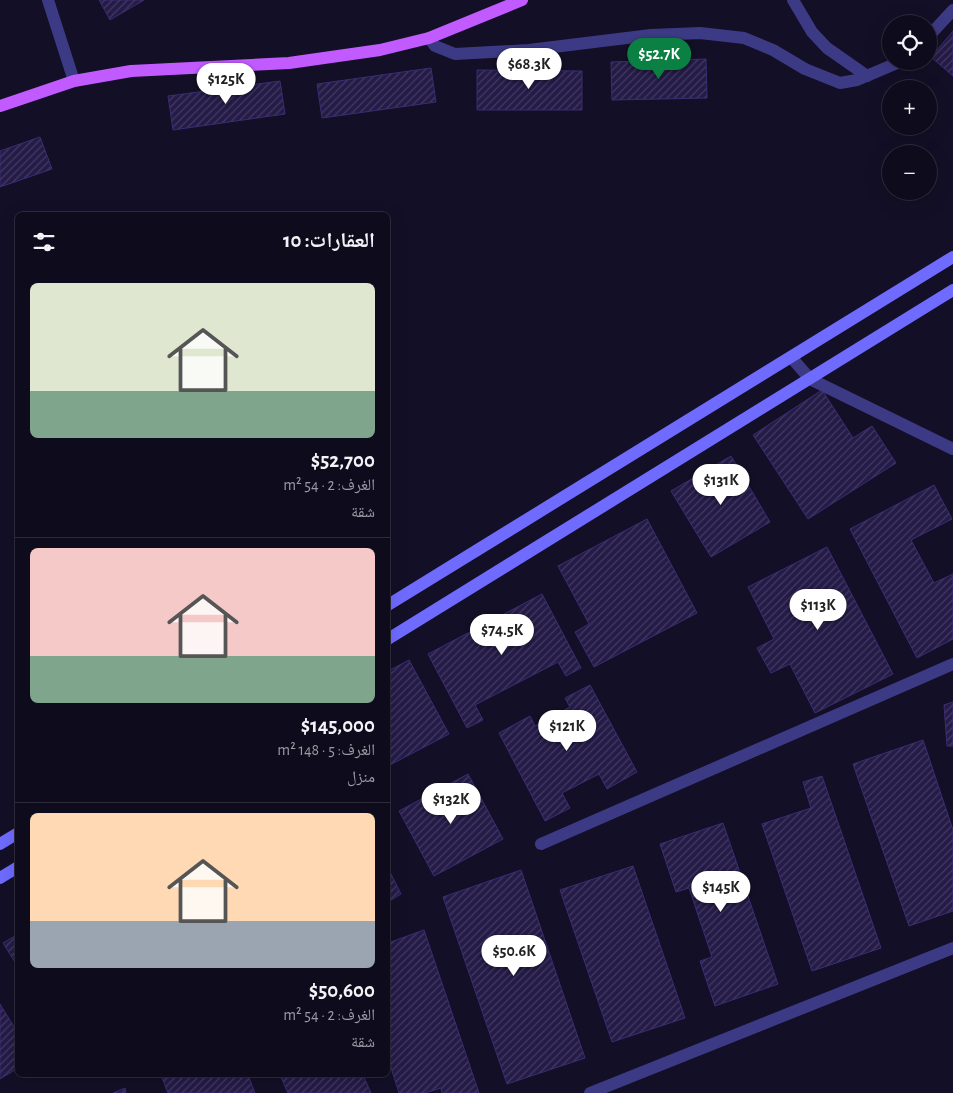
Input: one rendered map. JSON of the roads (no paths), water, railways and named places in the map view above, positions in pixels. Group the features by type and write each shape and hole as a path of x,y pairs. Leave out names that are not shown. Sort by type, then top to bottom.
{"main road":[{"path":"0,106 74,81 131,71 289,62 380,50 429,38 522,0"}],"street":[{"path":"48,0 74,81"},
{"path":"799,3 812,32 827,48 867,76"},
{"path":"937,27 953,10"},
{"path":"429,38 435,46 455,54 528,50 651,35 700,33 744,38 773,50 805,69 840,83 867,76 882,70"},
{"path":"390,604 953,256"},
{"path":"390,638 953,290"},
{"path":"791,357 810,379 953,449"},
{"path":"541,844 953,664"},
{"path":"0,844 15,835"},
{"path":"0,878 15,869"},
{"path":"590,1093 953,948"}]}
